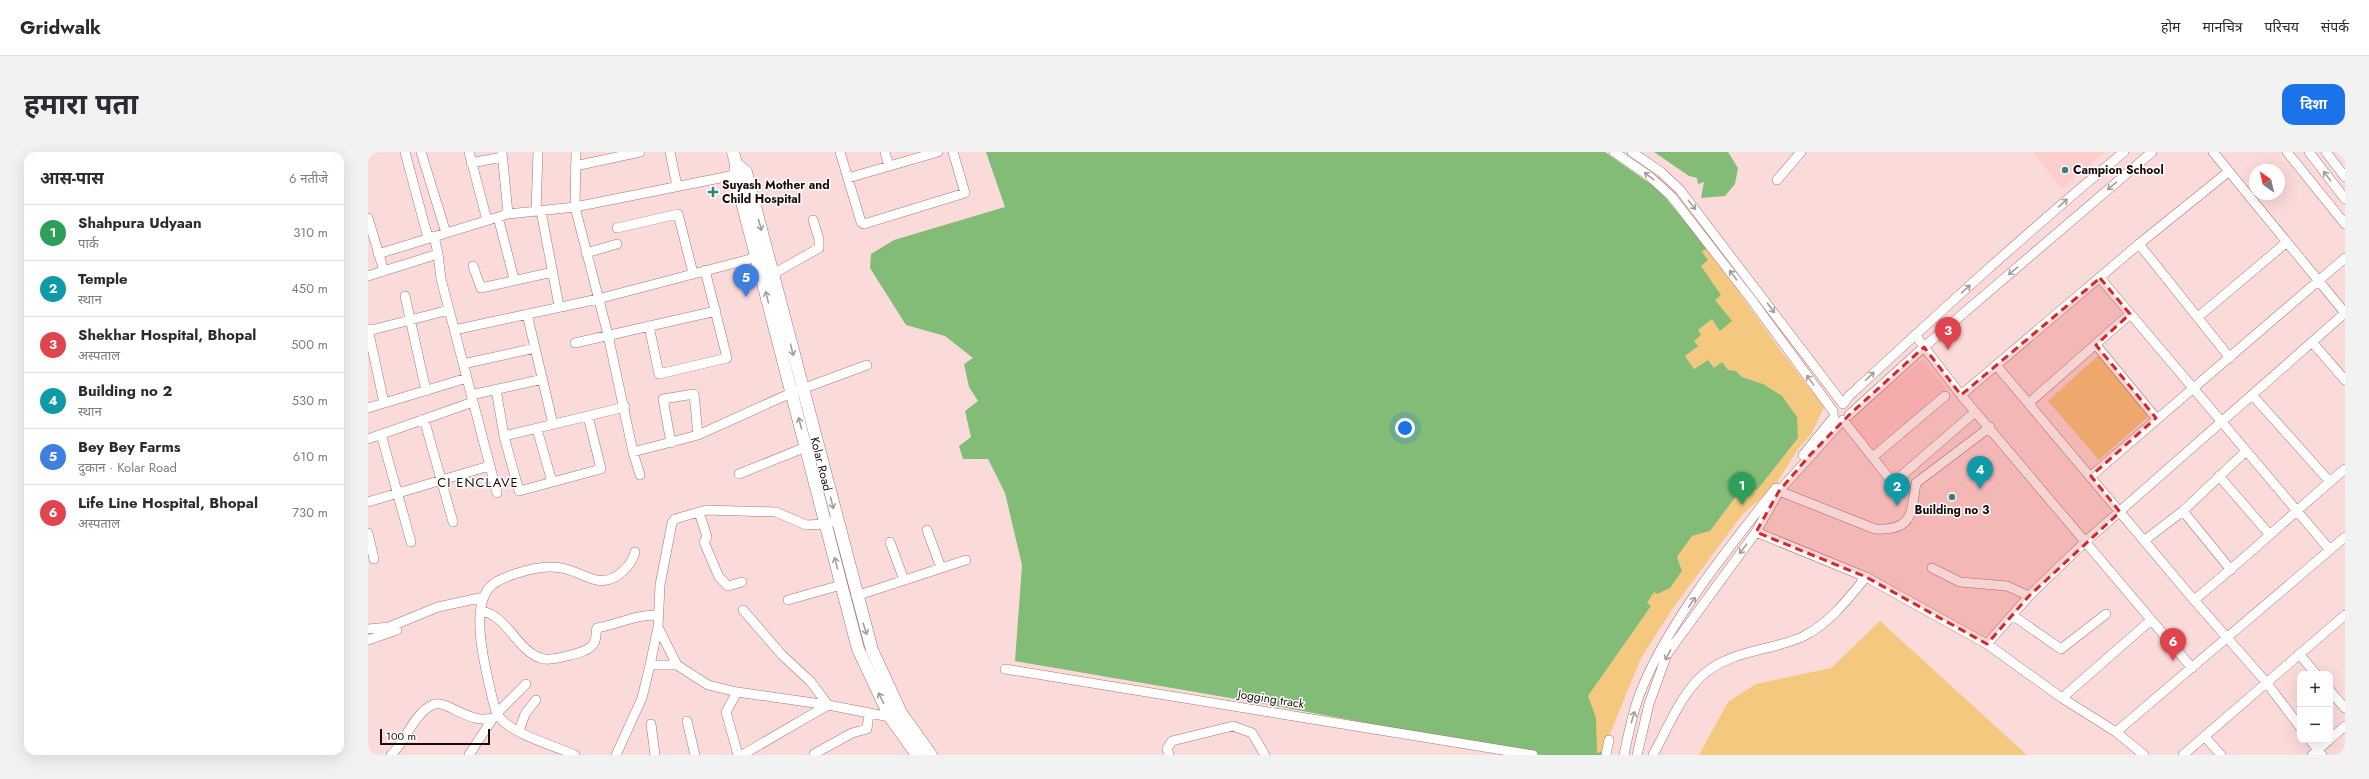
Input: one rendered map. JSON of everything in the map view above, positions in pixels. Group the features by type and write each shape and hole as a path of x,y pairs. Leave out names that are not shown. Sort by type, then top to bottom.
{"main road":[{"name":"Kolar Road","path":"737,166 831,522 841,585 858,649 890,717 917,755"},
{"name":"Kolar Road","path":"762,256 773,274 797,391 806,447 856,596 872,650 885,682 901,713 930,755"}],"street":[{"path":"405,152 431,237 438,254 449,310 497,493"},
{"path":"421,152 446,233"},
{"path":"469,152 487,220"},
{"path":"538,152 538,211 553,272 559,306"},
{"path":"576,152 575,207 608,335 633,452 640,475"},
{"path":"575,166 640,152"},
{"path":"670,152 677,186"},
{"path":"840,152 861,222 864,224 965,194 953,152"},
{"path":"885,152 889,166"},
{"path":"1614,152 1649,176 1672,197 1751,299 1833,414 1838,420 1846,417"},
{"path":"1632,152 1661,172 1680,190 1843,404 1847,407 1846,417 1893,483 1975,412"},
{"path":"1777,180 1801,152"},
{"path":"1624,755 1639,697 1665,641 1751,520 1833,414 1838,405 1843,404 1849,396 1915,335 2070,197 2124,152"},
{"path":"1637,755 1649,704 1667,654 1756,532 1780,492 1846,417 1924,347 2152,152"},
{"path":"1987,644 2029,596 2086,541 2253,396 2345,313 2213,152"},
{"path":"2287,152 2345,224"},
{"path":"2309,152 2345,199"},
{"path":"2326,152 2345,177"},
{"path":"848,178 934,153"},
{"path":"471,163 502,155 508,214"},
{"path":"378,254 508,214 575,207 677,186 737,166"},
{"path":"1961,395 2139,244 2228,172"},
{"path":"618,228 678,214 693,273"},
{"path":"498,217 514,279"},
{"path":"368,218 384,271"},
{"path":"773,274 819,248 819,239 813,220"},
{"path":"2198,317 2287,242"},
{"path":"586,253 617,244"},
{"path":"2139,244 2230,358"},
{"path":"368,276 438,254"},
{"path":"454,330 559,306 598,299 762,256"},
{"path":"2091,476 2156,418 2230,358 2345,258"},
{"path":"473,266 480,287 553,272"},
{"path":"649,326 659,374 727,358 705,270"},
{"path":"2100,278 2245,452 2330,550"},
{"path":"405,296 426,391"},
{"path":"384,403 368,330 411,322 449,310"},
{"path":"575,343 716,311"},
{"path":"528,314 553,424"},
{"path":"2029,403 2130,314"},
{"path":"1915,335 1975,412 1990,427 2192,668"},
{"path":"2312,342 2345,380"},
{"path":"2096,345 2156,418"},
{"path":"463,364 535,348"},
{"path":"633,452 698,435 797,391 867,365"},
{"path":"1996,365 2194,600 2266,682 2297,723"},
{"path":"368,408 467,378"},
{"path":"368,439 424,419 496,389 543,379"},
{"path":"496,389 504,436 519,491 600,469 588,416"},
{"path":"671,443 663,399 694,394 698,435"},
{"path":"1874,456 1945,396"},
{"path":"2253,396 2330,482"},
{"path":"504,436 624,407"},
{"path":"424,419 453,522"},
{"path":"1780,492 1876,529 1892,530 1903,525 1911,515 1916,483 1990,427"},
{"path":"537,428 552,482"},
{"path":"381,434 411,542"},
{"path":"738,474 806,447"},
{"path":"2144,540 2183,511 2245,452"},
{"path":"368,502 489,466"},
{"path":"2194,600 2231,570 2296,509 2345,469"},
{"path":"2219,476 2270,535"},
{"path":"616,755 642,698 658,627 660,585 669,527 675,519 706,510 768,511 784,514 806,525 831,522"},
{"path":"2183,511 2231,570"},
{"path":"698,512 707,536 704,542 721,581 728,586 742,582"},
{"path":"927,530 941,568"},
{"path":"1756,532 1866,577 1987,644 2062,698 2116,732 2144,755"},
{"path":"368,533 374,559"},
{"path":"2116,732 2345,537"},
{"path":"890,542 904,580"},
{"path":"575,755 519,731 503,722 496,716 482,653 480,631 481,611 484,597 488,588 495,583 528,570 539,568 566,569 593,580 606,581 616,577 626,568 633,560 635,552"},
{"path":"856,596 966,560"},
{"path":"1932,568 1960,582 2007,586 2029,596"},
{"path":"1653,755 1690,690 1705,674 1723,660 1802,636 1839,610 1866,577"},
{"path":"788,600 841,585"},
{"path":"368,629 383,629 438,607 484,597"},
{"path":"743,610 782,655 811,682 828,705"},
{"path":"481,611 494,616 531,652 540,658 547,659 561,657 589,648 594,643 598,628 611,626 640,615 659,615"},
{"path":"2012,615 2061,649 2106,614"},
{"path":"2183,755 2266,682 2344,618"},
{"path":"2062,698 2152,620"},
{"path":"368,640 396,630 406,621"},
{"path":"658,627 677,665 708,685 737,692 828,705 890,717"},
{"path":"2299,654 2313,671"},
{"path":"650,665 677,665"},
{"name":"Jogging track","path":"1005,668 1533,755"},
{"path":"469,755 496,716 526,684"},
{"path":"737,692 726,712 738,755"},
{"path":"2333,694 2345,708"},
{"path":"519,731 525,714 536,700"},
{"path":"391,755 399,747 422,714 436,703 441,703 465,716 481,719 496,716"},
{"path":"742,755 828,705"},
{"path":"814,754 852,734 867,729 869,713"},
{"path":"687,720 695,755"},
{"path":"650,724 655,755"},
{"path":"1170,755 1167,749 1172,741 1233,726 1252,733 1265,755"},
{"path":"2333,736 2345,726"},
{"path":"2205,737 2221,755"},
{"path":"1606,755 1609,740"},
{"path":"2312,743 2317,753 2326,743"}],"highlighted area":[{"path":"2100,278 2130,314 2096,345 2156,418 2091,476 2120,512 2029,596 1987,644 1866,577 1756,532 1779,491 1810,455 1849,415 1924,347 1961,395"}],"shaded area":[{"path":"986,152 1605,152 1659,190 1707,248 1702,252 1708,260 1701,266 1721,295 1715,300 1732,321 1720,331 1712,319 1698,330 1701,335 1694,341 1698,346 1685,356 1694,369 1708,360 1714,368 1722,362 1728,370 1736,371 1742,377 1763,384 1782,396 1797,417 1798,438 1758,489 1737,495 1710,531 1692,536 1677,557 1682,571 1670,588 1657,594 1654,592 1647,603 1651,606 1588,696 1596,718 1597,753 1603,751 1603,755 1540,755 1265,704 1015,661 1022,565 1005,493 988,459 963,459 959,446 971,437 965,411 978,401 969,387 964,364 973,358 945,336 906,325 870,268 871,254 894,240 1005,207"},
{"path":"1654,152 1728,152 1738,168 1735,184 1725,196 1701,198 1704,182 1698,184 1697,178 1689,176"},
{"name":"Campion School","path":"2033,152 2105,152 2062,189"},
{"path":"1707,248 1776,344 1824,407 1812,433 1798,449 1775,486 1742,515 1673,608 1641,658 1603,751 1597,753 1588,696 1651,606 1647,603 1654,592 1670,588 1682,571 1677,557 1692,536 1710,531 1737,495 1758,489 1798,438 1763,384 1742,377 1736,371 1714,368 1708,360 1694,369 1685,356 1697,330 1712,319 1720,330 1715,299 1721,295 1701,266 1702,252"},
{"path":"2101,353 2150,415 2099,460 2048,401"},
{"path":"1922,360 1947,388 1865,457 1841,423"},
{"path":"1880,621 2027,755 1699,755 1728,702 1756,684 1831,668"}],"place":[{"name":"Campion School","path":"2065,170"},
{"name":"Suyash Mother and Child Hospital","path":"713,192"},
{"name":"Bey Bey Farms","path":"746,297"},
{"name":"Shekhar Hospital, Bhopal","path":"1948,350"},
{"name":"Building no 2","path":"1980,489"},
{"name":"Building no 3","path":"1952,497"},
{"name":"Shahpura Udyaan","path":"1742,505"},
{"name":"Temple","path":"1897,506"},
{"name":"Life Line Hospital, Bhopal","path":"2173,661"}],"district":[{"name":"CI ENCLAVE","path":"478,482"}]}
